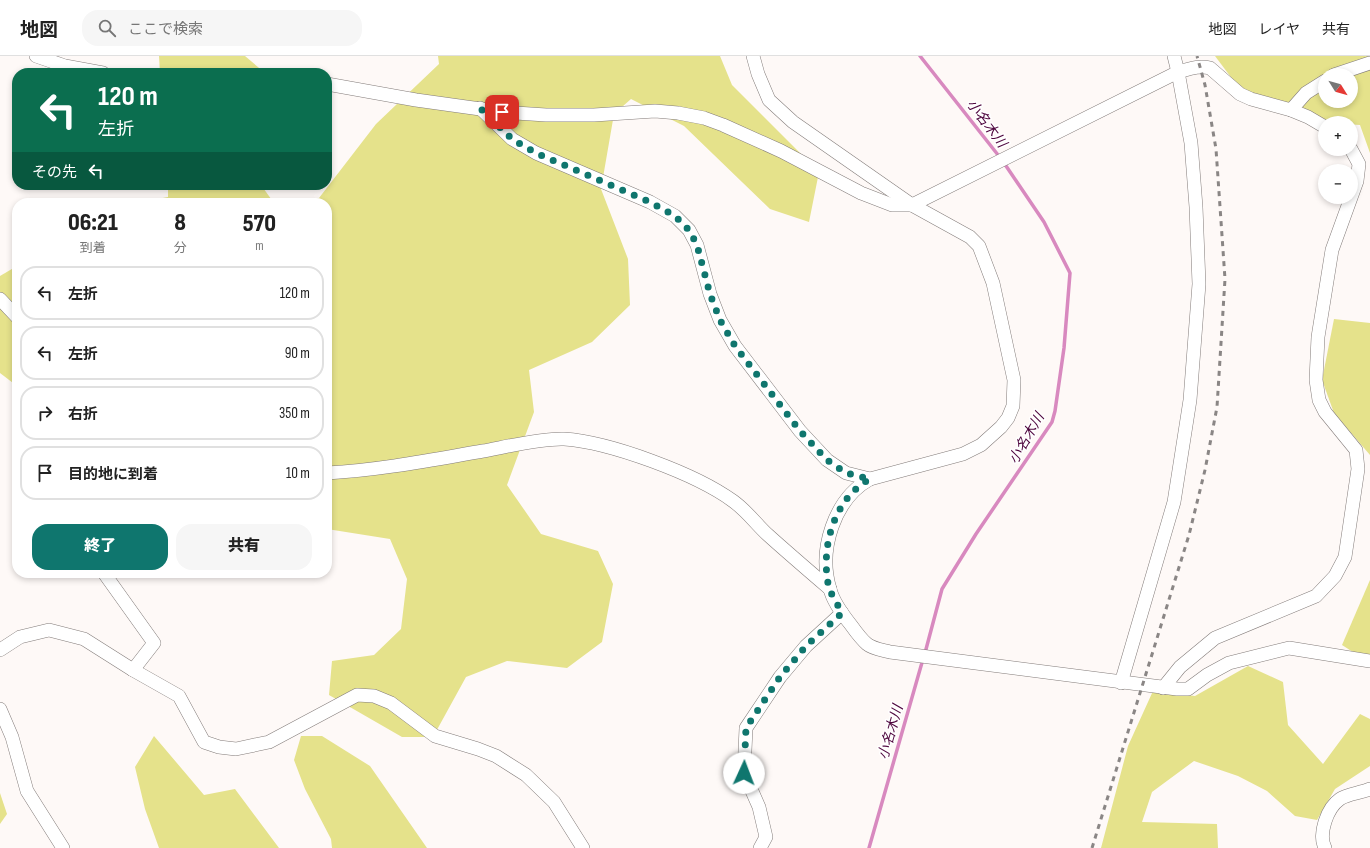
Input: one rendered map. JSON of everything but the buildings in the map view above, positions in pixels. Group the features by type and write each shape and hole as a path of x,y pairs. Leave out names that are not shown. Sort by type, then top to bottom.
{"street":[{"path":"36,56 65,66 76,68"},
{"path":"753,56 758,74 769,100 793,122 912,205 970,237 979,246 993,283 1010,357 1014,380 1013,406 1008,418 1001,427 981,445 964,454 870,479 861,484 847,498 836,517 829,536 826,558 830,589 842,613 867,644 890,652 1121,683 1163,688 1188,689 1207,675 1229,663 1289,648 1370,661"},
{"path":"1121,683 1174,502 1190,400 1199,284 1197,230 1191,143 1174,56"},
{"path":"1355,68 1370,63"},
{"path":"332,85 416,100 502,112 546,115 655,112 678,113 698,117 723,125 781,151 861,193 892,205 912,205 1178,72 1204,66 1210,68 1240,94 1251,99 1308,116 1318,122"},
{"path":"1291,110 1306,93 1318,85"},
{"path":"480,108 512,139 536,153 650,202 675,216 689,230 697,245 710,294 720,320 735,346 800,431 827,460 846,473 870,479"},
{"path":"1163,688 1180,667 1215,638 1316,596 1335,576 1345,557 1358,468 1356,450 1325,412 1319,400 1316,380 1318,337 1332,250 1357,181 1359,164 1355,156"},
{"path":"0,299 12,312"},
{"path":"332,473 358,472 563,439 597,444 650,460 711,487 733,501 767,534 830,589"},
{"path":"108,578 154,643 133,670"},
{"path":"760,848 766,837 759,807 744,773 746,728 780,677 806,646 842,613"},
{"path":"0,650 20,636 49,630 84,639 133,670 179,696 204,742 219,747 236,749 269,742 357,695 374,696 391,702 435,736 490,754 526,775 554,802 583,848"},
{"path":"0,709 14,742 27,791 63,848"},
{"path":"1325,848 1322,843 1325,822 1332,807 1340,798 1370,789"}],"shaded area":[{"path":"159,56 245,56 259,68 160,68"},
{"path":"438,56 720,56 732,85 819,172 809,222 770,209 684,126 631,99 614,114 601,189 628,259 630,305 592,342 529,370 534,412 507,485 541,534 598,551 613,584 602,642 567,668 507,661 466,677 433,737 402,737 329,695 332,661 374,655 401,629 407,579 390,539 332,530 332,198 319,198 325,190 332,190 332,181 376,124 439,64"},
{"path":"1215,56 1370,56 1370,153 1360,125 1358,125 1358,116 1318,116 1318,119 1239,88"},
{"path":"168,190 265,190 270,198 163,198 168,197"},
{"path":"12,269 12,382 0,373 0,276"},
{"path":"1334,319 1370,323 1370,455 1334,413 1322,380"},
{"path":"1370,580 1370,663 1342,645"},
{"path":"1248,666 1283,682 1288,725 1323,764 1360,714 1370,719 1370,766 1335,789 1317,820 1295,816 1267,791 1238,776 1194,761 1152,792 1142,822 1217,824 1218,848 1101,848 1128,746 1153,691 1195,696"},
{"path":"154,736 204,795 235,789 279,848 159,848 145,809 135,767"},
{"path":"301,736 322,736 370,766 427,848 332,848 331,839 305,789 294,760"},
{"path":"0,793 7,814 0,824"}],"waterway":[{"name":"小名木川","path":"920,56 1002,160 1044,222 1070,273 1064,348 1055,411 1052,422 976,534 942,589 925,653"},
{"name":"小名木川","path":"869,848 923,659"}],"railway":[{"path":"1092,848 1189,535 1205,470 1217,407 1225,279 1216,149 1205,85 1197,56"}],"route":[{"path":"502,112 480,108 512,139 536,153 650,202 675,216 689,230 697,245 710,294 720,320 735,346 800,431 827,460 846,473 870,479 861,484 847,498 836,517 829,536 826,558 830,589 842,613 806,646 780,677 746,728 744,773"}]}
